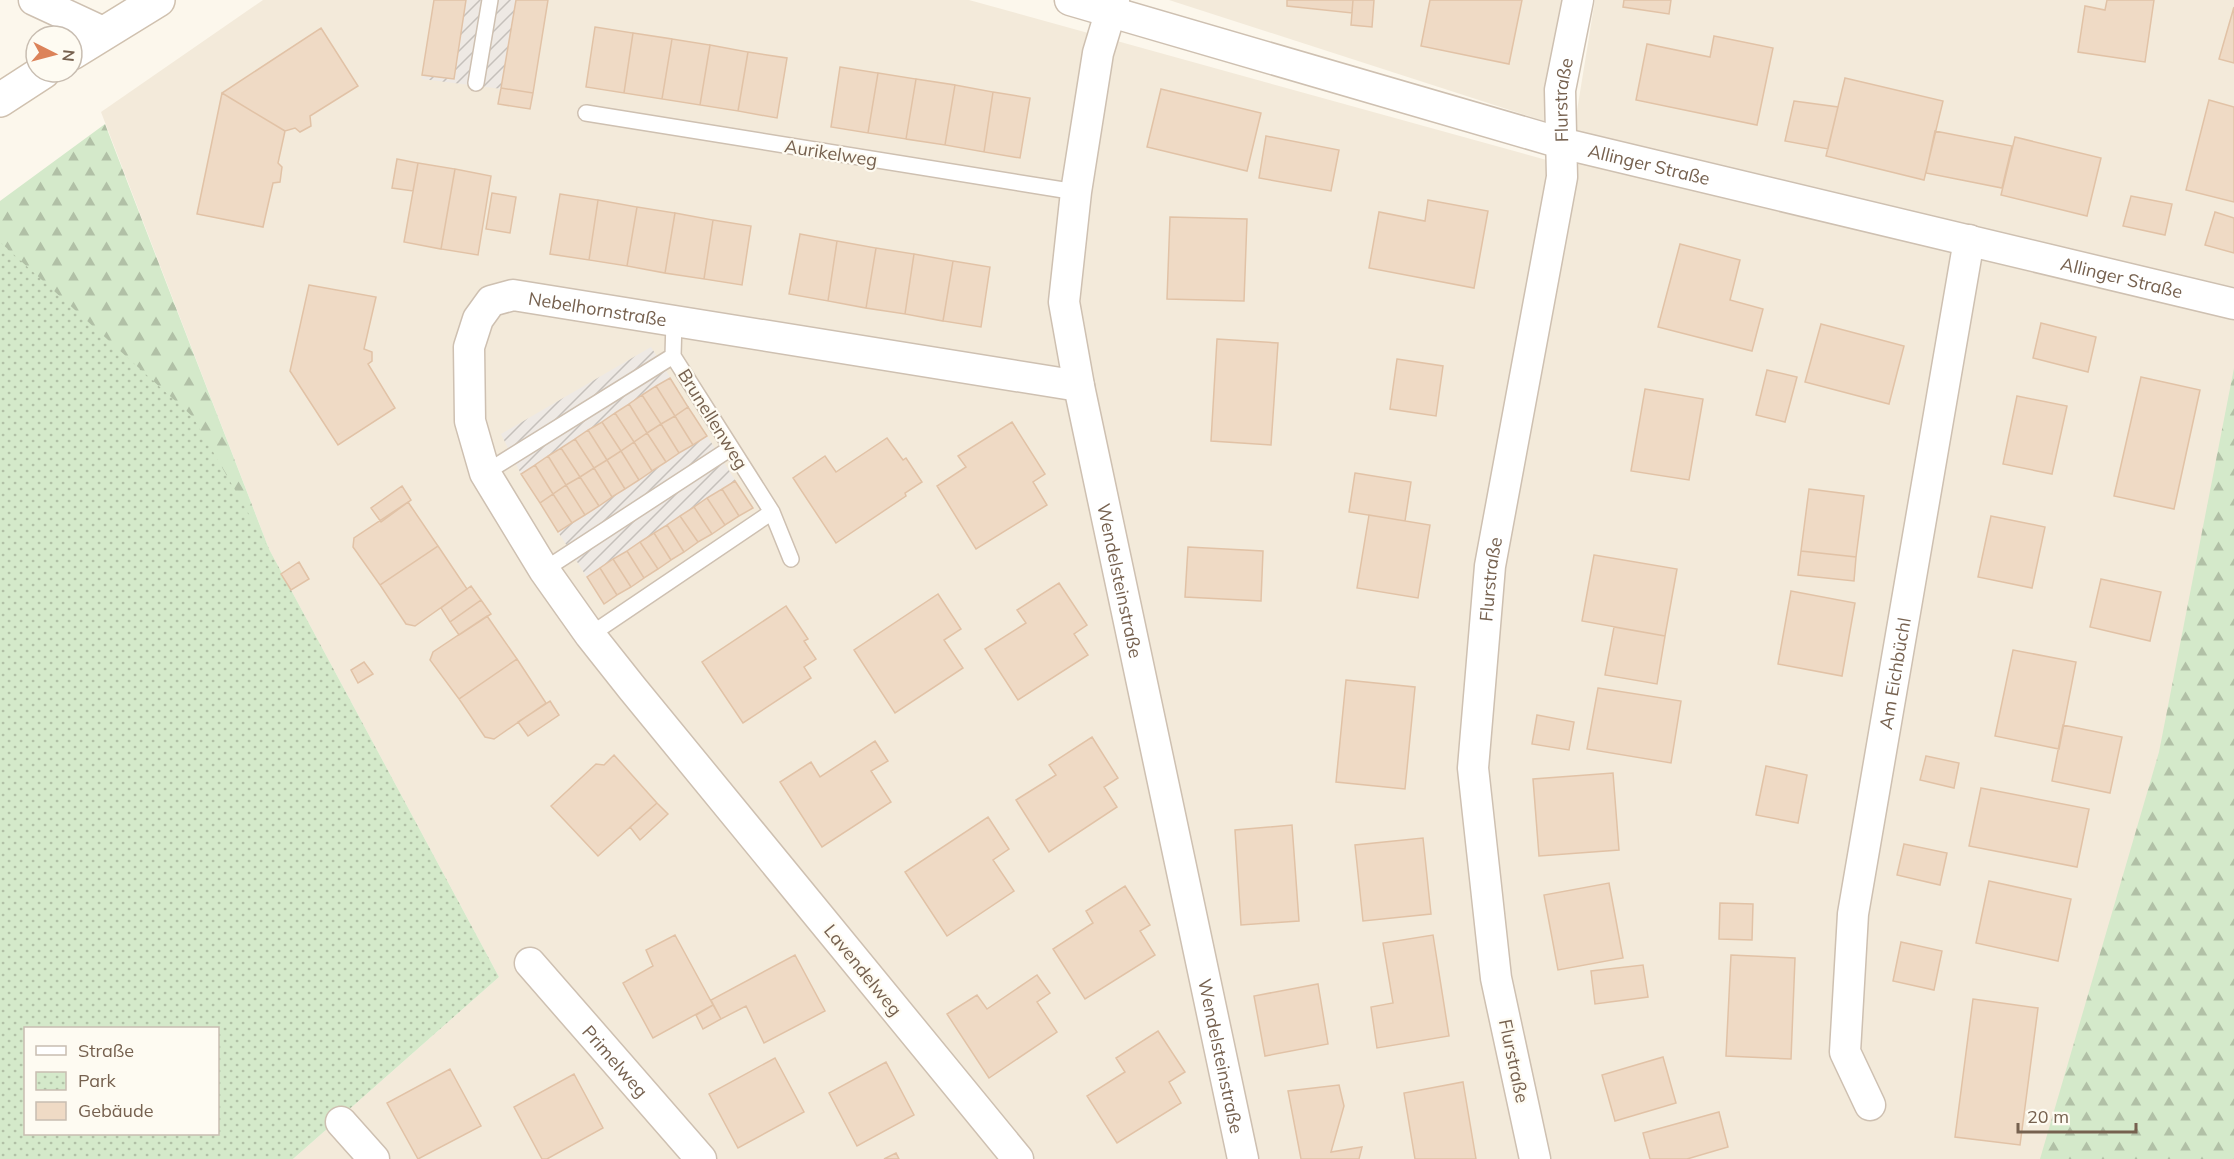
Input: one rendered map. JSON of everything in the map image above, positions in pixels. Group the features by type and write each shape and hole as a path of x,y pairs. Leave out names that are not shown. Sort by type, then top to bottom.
{"main road":[{"path":"84,45 158,0"},
{"path":"5,89 24,80"}],"street":[{"path":"34,0 103,32"},
{"name":"Allinger Straße","path":"1070,0 1113,6 1561,143 2234,304"},
{"name":"Flurstraße","path":"1534,1159 1496,978 1473,768 1490,566 1562,177 1560,90 1578,0"},
{"name":"Wendelsteinstraße","path":"1113,6 1098,53 1076,192 1064,302 1079,386 1243,1159"},
{"name":"Am Eichbüchl","path":"1870,1105 1845,1052 1853,914 1969,240"},
{"name":"Nebelhornstraße","path":"708,781 590,635 544,570 485,473 470,421 469,347 478,319 491,302 513,295 1079,386"},
{"name":"Lavendelweg","path":"708,781 1018,1159"},
{"name":"Primelweg","path":"530,963 701,1159"},
{"path":"341,1122 374,1159"}],"lane":[{"path":"477,84 490,0"},
{"name":"Aurikelweg","path":"586,113 1076,192"},
{"name":"Brunellenweg","path":"674,320 673,356 772,512 791,559"},
{"path":"485,473 673,356"},
{"path":"544,570 731,448"},
{"path":"590,635 772,512"}],"shaded area":[{"path":"263,0 969,0 1568,166 1595,0 2234,0 2234,1159 293,1159 499,977 269,549 101,112"},
{"path":"434,0 548,0 533,93 422,79"},
{"path":"1169,0 1564,0 1544,121"},
{"path":"651,347 752,507 604,604 521,474 501,434"}],"green space":[{"path":"105,124 269,549 0,267 0,201"},
{"path":"0,242 193,417 269,549 499,977 293,1159 0,1159"},
{"path":"2234,368 2234,1159 2040,1159 2159,752"}],"building":[{"path":"434,0 466,0 454,79 422,75"},
{"path":"516,0 548,0 533,93 501,88"},
{"path":"1287,0 1353,0 1352,13 1287,6"},
{"path":"1353,0 1374,0 1372,27 1351,25"},
{"path":"1430,0 1522,0 1509,64 1421,46"},
{"path":"1624,0 1671,0 1669,14 1623,7"},
{"path":"2107,0 2154,0 2145,62 2078,52 2085,6 2105,10"},
{"path":"2234,7 2234,63 2219,59"},
{"path":"595,27 633,33 624,93 586,87"},
{"path":"321,28 358,86 310,116 311,126 300,132 295,128 285,131 222,93"},
{"path":"633,33 672,39 662,99 624,93"},
{"path":"1714,36 1773,48 1757,125 1636,100 1647,44 1710,57"},
{"path":"672,39 710,45 700,105 662,99"},
{"path":"710,45 748,52 738,111 700,105"},
{"path":"748,52 787,58 777,118 738,111"},
{"path":"840,67 878,73 868,133 831,127"},
{"path":"878,73 916,79 906,139 868,133"},
{"path":"1845,78 1943,101 1924,180 1826,156"},
{"path":"916,79 955,85 945,145 906,139"},
{"path":"955,85 993,92 984,152 945,145"},
{"path":"501,88 533,93 530,109 498,104"},
{"path":"1161,89 1261,113 1247,171 1147,147"},
{"path":"993,92 1030,98 1020,158 984,152"},
{"path":"222,93 285,131 278,163 282,167 280,182 273,183 263,227 197,214"},
{"path":"2209,100 2234,107 2234,202 2186,190"},
{"path":"1794,101 1838,107 1828,149 1785,141"},
{"path":"1935,131 2012,146 2002,188 1926,173"},
{"path":"1266,136 1339,150 1331,191 1259,178"},
{"path":"2015,137 2101,158 2087,216 2001,195"},
{"path":"397,159 418,163 413,191 392,188"},
{"path":"418,163 455,169 441,249 404,242"},
{"path":"455,169 491,176 478,255 441,249"},
{"path":"492,193 516,197 510,233 486,229"},
{"path":"560,194 598,200 589,260 550,254"},
{"path":"2131,196 2172,204 2165,235 2123,226"},
{"path":"598,200 637,207 627,266 589,260"},
{"path":"1428,200 1488,211 1474,288 1369,268 1379,212 1425,221"},
{"path":"637,207 675,213 665,273 627,266"},
{"path":"2215,212 2234,218 2234,253 2205,245"},
{"path":"675,213 713,220 704,279 665,273"},
{"path":"1170,217 1247,219 1244,301 1167,299"},
{"path":"713,220 751,226 742,285 704,279"},
{"path":"800,234 837,241 828,301 789,294"},
{"path":"837,241 876,248 866,308 828,301"},
{"path":"1680,244 1740,260 1730,300 1763,309 1752,351 1658,327"},
{"path":"876,248 914,254 905,314 866,308"},
{"path":"914,254 953,261 943,321 905,314"},
{"path":"953,261 990,267 981,327 943,321"},
{"path":"309,285 376,297 364,349 372,352 372,361 368,364 395,408 338,445 290,371"},
{"path":"2041,323 2096,337 2088,372 2033,358"},
{"path":"1821,324 1904,346 1889,404 1805,382"},
{"path":"1217,339 1278,343 1271,445 1211,441"},
{"path":"1397,359 1443,366 1436,416 1390,409"},
{"path":"1767,370 1797,377 1785,422 1756,415"},
{"path":"2141,377 2200,390 2174,509 2114,496"},
{"path":"670,378 688,407 675,416 656,386"},
{"path":"656,386 675,416 661,424 642,395"},
{"path":"1645,389 1703,399 1689,480 1631,471"},
{"path":"642,395 661,424 647,433 629,404"},
{"path":"2017,396 2067,406 2052,474 2003,464"},
{"path":"629,404 647,433 634,442 615,413"},
{"path":"688,407 707,436 693,445 675,416"},
{"path":"615,413 634,442 621,451 602,422"},
{"path":"675,416 693,445 679,453 661,424"},
{"path":"602,422 621,451 607,460 588,430"},
{"path":"1012,422 1045,474 1033,482 1047,505 976,549 937,486 966,467 958,456"},
{"path":"661,424 679,453 666,462 647,433"},
{"path":"588,430 607,460 594,468 575,439"},
{"path":"647,433 666,462 652,471 634,442"},
{"path":"887,438 903,460 906,458 922,482 905,493 906,496 836,543 793,478 825,456 836,472"},
{"path":"575,439 594,468 580,477 561,448"},
{"path":"634,442 652,471 639,480 621,451"},
{"path":"561,448 580,477 566,485 548,456"},
{"path":"621,451 639,480 625,489 607,460"},
{"path":"548,456 566,485 553,494 535,465"},
{"path":"607,460 625,489 612,497 594,468"},
{"path":"535,465 553,494 540,503 521,474"},
{"path":"594,468 612,497 599,506 580,477"},
{"path":"1355,473 1411,482 1405,521 1349,512"},
{"path":"580,477 599,506 585,515 566,485"},
{"path":"735,481 753,508 739,516 722,489"},
{"path":"566,485 585,515 572,523 553,494"},
{"path":"402,486 411,500 381,522 371,508"},
{"path":"722,489 739,516 725,525 707,498"},
{"path":"1809,489 1864,496 1856,557 1801,551"},
{"path":"553,494 572,523 558,532 540,503"},
{"path":"707,498 725,525 712,534 694,507"},
{"path":"408,502 438,546 380,585 353,547 354,538"},
{"path":"694,507 712,534 698,542 680,516"},
{"path":"1369,515 1430,525 1418,598 1357,588"},
{"path":"680,516 698,542 684,552 667,525"},
{"path":"1991,516 2045,527 2032,588 1978,577"},
{"path":"667,525 684,552 671,560 654,533"},
{"path":"654,533 671,560 658,569 640,542"},
{"path":"640,542 658,569 644,578 627,551"},
{"path":"438,546 467,589 415,626 406,624 380,585"},
{"path":"1188,547 1263,551 1261,601 1185,597"},
{"path":"627,551 644,578 631,587 613,559"},
{"path":"1801,551 1856,557 1854,581 1798,575"},
{"path":"1594,555 1677,569 1665,636 1582,621"},
{"path":"613,559 631,587 617,595 600,568"},
{"path":"299,562 309,579 291,590 281,574"},
{"path":"600,568 617,595 604,604 587,577"},
{"path":"2101,579 2161,592 2150,641 2090,627"},
{"path":"1059,583 1087,625 1074,634 1088,655 1018,700 985,649 1026,623 1017,610"},
{"path":"471,586 481,600 450,622 441,608"},
{"path":"1791,591 1855,603 1842,676 1778,664"},
{"path":"938,594 961,629 944,640 963,668 895,713 854,650"},
{"path":"481,600 491,614 459,635 450,622"},
{"path":"786,606 808,639 804,641 816,659 804,667 811,678 743,723 702,662"},
{"path":"487,616 517,659 459,699 430,660 433,652"},
{"path":"1614,627 1665,636 1657,684 1605,675"},
{"path":"2013,650 2076,662 2059,749 1995,736"},
{"path":"517,659 546,703 494,739 485,737 459,699"},
{"path":"364,662 373,674 358,683 351,670"},
{"path":"1346,680 1415,687 1405,789 1336,782"},
{"path":"1598,688 1681,701 1671,763 1587,749"},
{"path":"550,701 559,715 528,736 518,722"},
{"path":"1537,715 1574,722 1569,750 1532,744"},
{"path":"2063,725 2122,737 2110,793 2052,781"},
{"path":"1092,737 1118,778 1104,787 1117,807 1049,852 1016,800 1056,775 1049,765"},
{"path":"875,741 888,761 871,771 891,802 822,847 780,782 811,762 820,777"},
{"path":"614,755 657,803 598,856 551,806 596,764 604,765"},
{"path":"1926,756 1959,763 1954,788 1920,780"},
{"path":"1766,766 1807,775 1798,823 1756,815"},
{"path":"1613,773 1619,850 1539,856 1533,779"},
{"path":"1981,788 2089,809 2077,867 1969,846"},
{"path":"657,803 668,814 640,840 630,827"},
{"path":"988,817 1009,849 993,860 1014,891 947,936 905,872"},
{"path":"1292,825 1299,921 1241,925 1235,830"},
{"path":"1423,838 1431,914 1363,921 1355,845"},
{"path":"1904,844 1947,853 1940,885 1897,875"},
{"path":"1989,881 2071,899 2058,961 1976,943"},
{"path":"1609,883 1623,958 1558,970 1544,895"},
{"path":"1125,886 1150,925 1140,931 1155,955 1085,999 1053,949 1093,923 1086,911"},
{"path":"1720,903 1753,904 1752,940 1719,939"},
{"path":"675,935 713,1005 653,1038 623,983 653,966 646,950"},
{"path":"1433,935 1449,1036 1377,1048 1371,1007 1393,1003 1383,943"},
{"path":"1901,942 1942,951 1934,990 1893,981"},
{"path":"795,955 825,1011 764,1043 746,1006 721,1019 711,1000"},
{"path":"1731,955 1795,958 1791,1059 1726,1056"},
{"path":"1643,965 1648,997 1595,1004 1591,971"},
{"path":"1037,975 1050,993 1037,1002 1057,1032 989,1078 947,1014 977,995 987,1009"},
{"path":"1318,984 1328,1044 1265,1056 1254,996"},
{"path":"1973,999 2038,1008 2020,1145 1955,1137"},
{"path":"713,1005 721,1019 703,1029 696,1015"},
{"path":"1158,1031 1185,1072 1169,1082 1181,1103 1117,1143 1087,1096 1125,1072 1116,1058"},
{"path":"1663,1057 1676,1103 1615,1121 1602,1075"},
{"path":"775,1058 804,1112 738,1148 709,1094"},
{"path":"886,1062 914,1115 857,1146 829,1093"},
{"path":"450,1069 481,1126 418,1159 387,1103"},
{"path":"574,1074 603,1128 547,1159 542,1159 514,1107"},
{"path":"1463,1082 1476,1159 1415,1159 1404,1093"},
{"path":"1339,1085 1344,1106 1331,1152 1362,1147 1359,1159 1301,1159 1288,1091"},
{"path":"1719,1112 1728,1147 1687,1159 1650,1159 1643,1133"},
{"path":"896,1153 899,1159 884,1159"}]}
